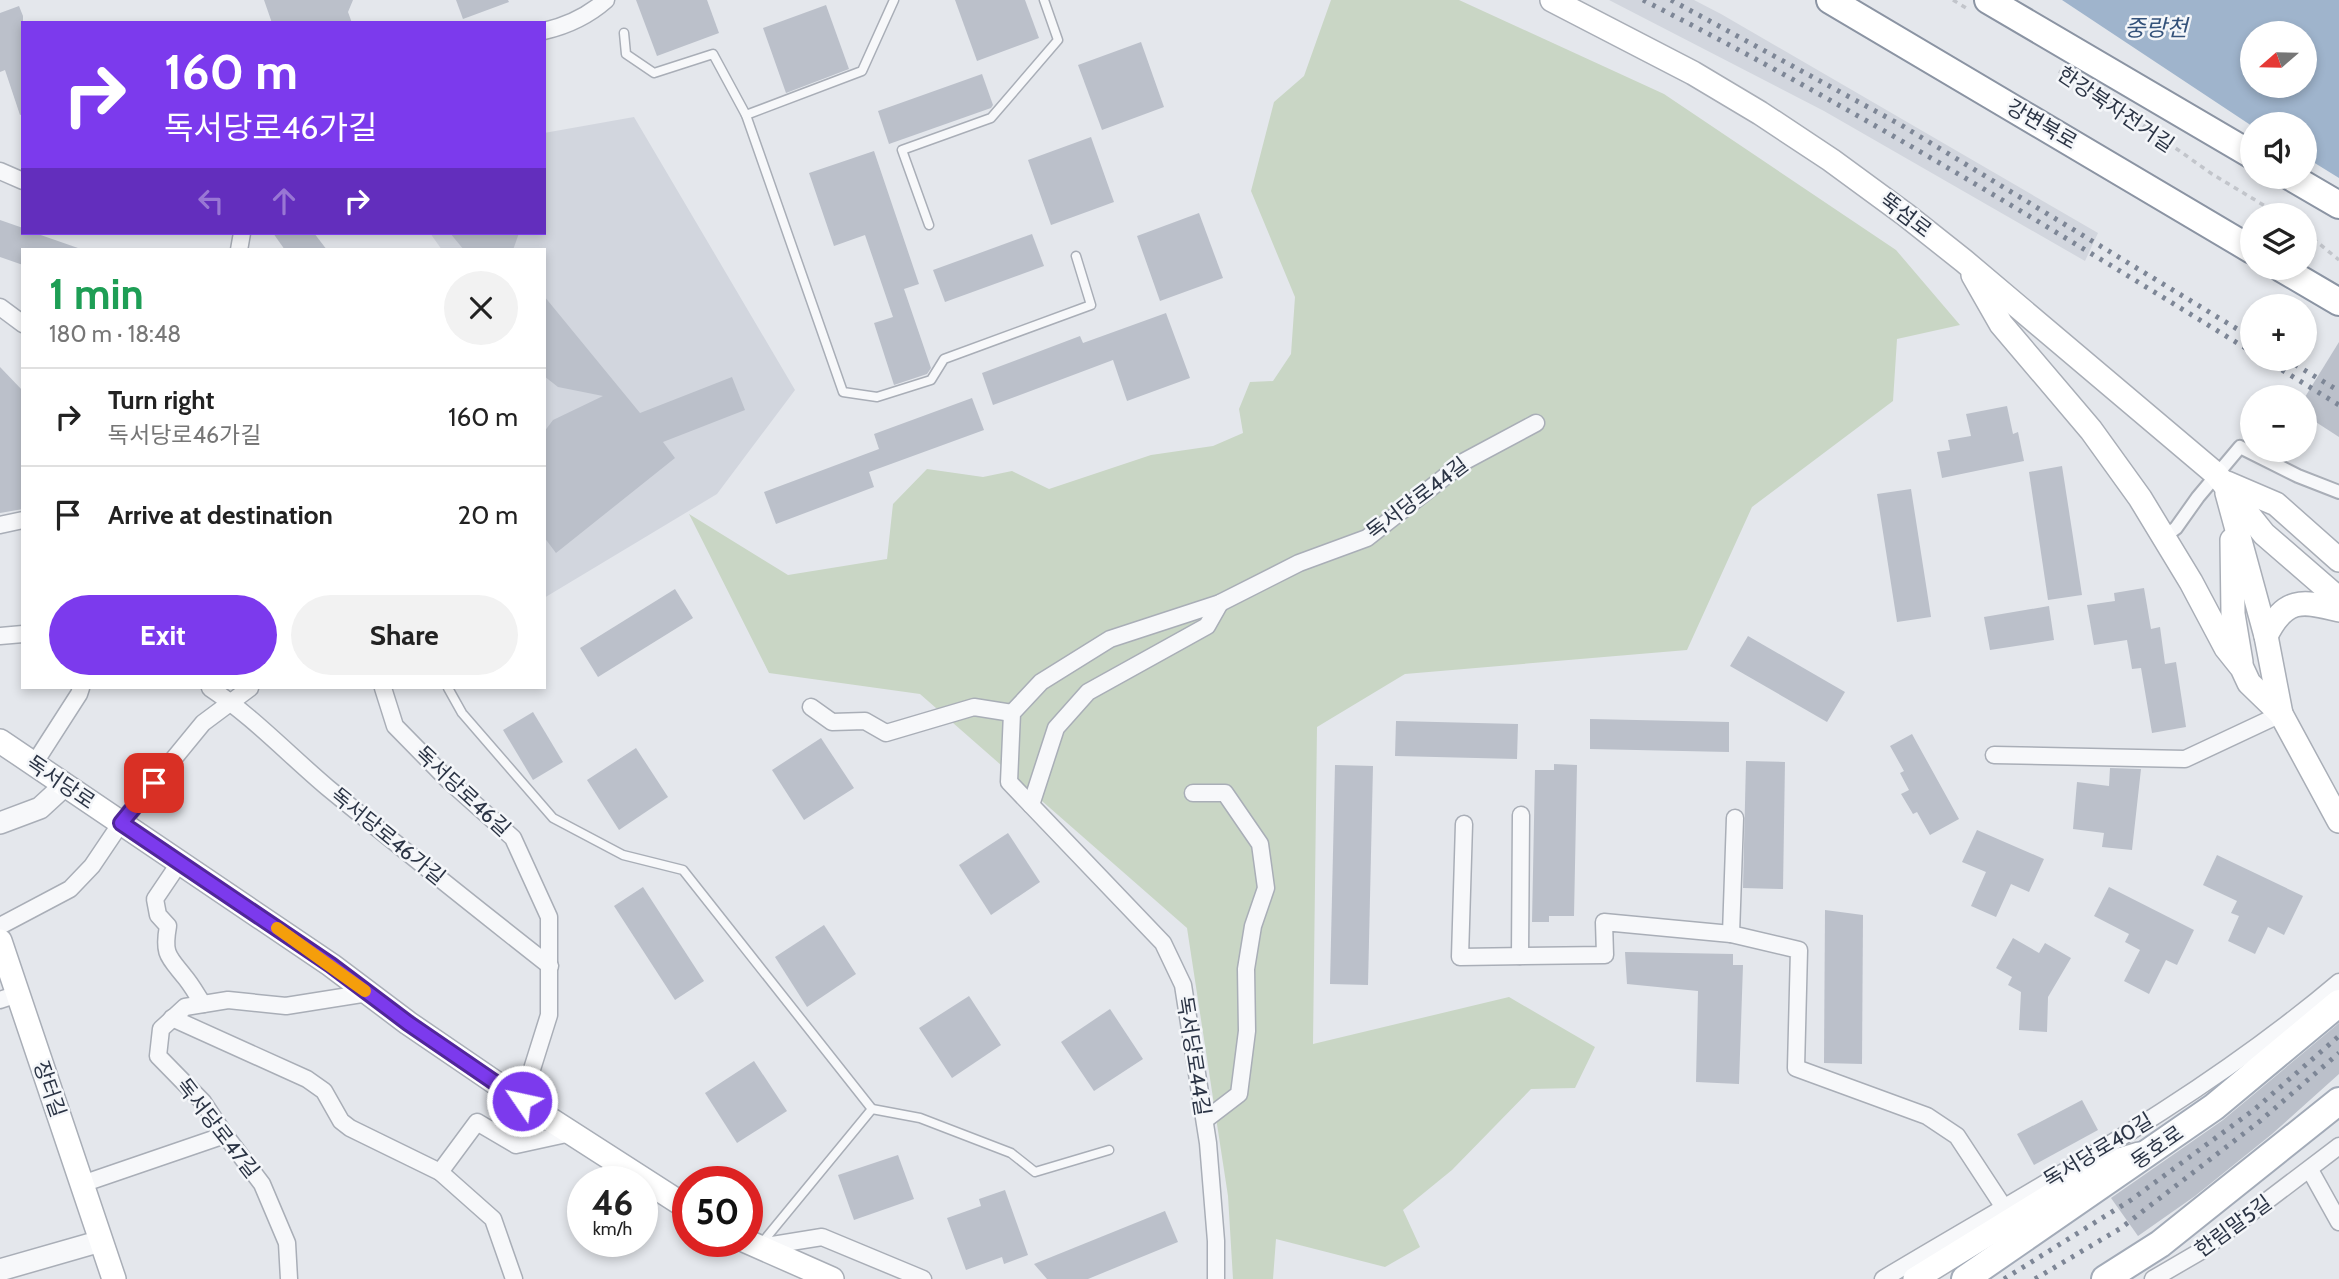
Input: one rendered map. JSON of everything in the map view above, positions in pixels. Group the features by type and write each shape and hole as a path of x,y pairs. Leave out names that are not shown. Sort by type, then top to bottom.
{"main road":[{"name":"뚝섬로","path":"1552,0 1693,73 1760,113 1831,160 1964,261 2220,477 2264,534 2339,598"},
{"name":"강변북로","path":"1830,0 2240,243"},
{"path":"1982,7 2240,148"},
{"path":"2312,189 2339,205"},
{"path":"1964,261 2001,324 2091,430 2140,498 2226,648 2242,668 2249,683 2281,714 2339,821"},
{"path":"2301,280 2339,303"},
{"name":"뚝섬로","path":"2220,477 2276,505 2339,560"},
{"path":"2220,477 2266,636 2281,714"},
{"path":"2220,477 2231,524 2233,614 2242,668"},
{"path":"2266,636 2283,610 2295,604 2311,603 2339,610"},
{"name":"독서당로","path":"0,741 331,965 522,1101 672,1198"},
{"name":"장터길","path":"0,941 9,997 82,1184 114,1279"},
{"name":"동호로","path":"1965,1279 2214,1107 2339,1003"},
{"path":"2105,1279 2160,1244 2339,1101"},
{"path":"1915,1279 2097,1167 2156,1148"},
{"path":"763,1249 832,1279"}],"street":[{"path":"546,30 559,27 606,0"},
{"path":"0,171 21,180"},
{"path":"0,307 21,323"},
{"name":"독서당로44길","path":"1216,1279 1216,1241 1205,1120 1183,985 1163,943 1009,782 1012,713 1041,682 1110,639 1220,603 1299,563 1367,538 1465,461 1536,422"},
{"path":"2164,537 2176,528 2220,477 2240,447 2298,476 2339,492"},
{"path":"0,525 21,520"},
{"name":"독서당로44길","path":"1031,805 1056,728 1087,692 1207,626 1220,603"},
{"path":"0,636 21,634"},
{"path":"34,764 81,689"},
{"name":"독서당로46가길","path":"212,689 232,702 284,751 381,832 550,966"},
{"path":"0,926 70,889 92,866 121,823 203,723 249,689"},
{"name":"독서당로46길","path":"383,689 395,726 449,781 513,838 550,917 549,1015 522,1101"},
{"path":"811,707 832,722 865,721 886,733 974,707 1012,713"},
{"path":"1994,755 2185,759 2281,714"},
{"path":"0,823 40,808 65,785"},
{"path":"1194,793 1226,793 1260,844 1266,888 1254,926 1246,970 1247,1031 1239,1094 1205,1120"},
{"path":"1520,956 1521,815"},
{"path":"1731,934 1735,818"},
{"path":"1464,824 1460,957 1605,955 1604,922 1731,934 1799,950 1796,1068 1937,1122 1957,1136 2003,1206"},
{"path":"180,862 155,899 158,915 168,926 166,941 169,960 185,976 203,1004"},
{"name":"독서당로40길","path":"1882,1279 2175,1104 2300,1016 2339,982"},
{"path":"368,993 286,1006 228,1000 185,1007 172,1018 307,1079 324,1091 341,1121 351,1128 440,1172 493,1219 514,1279"},
{"name":"독서당로47길","path":"172,1018 160,1028 158,1056 203,1102 262,1184 287,1243 289,1279"},
{"path":"440,1172 477,1122 516,1145 572,1133"},
{"path":"82,1184 225,1135"},
{"name":"한림말5길","path":"2153,1279 2201,1251 2339,1146"},
{"path":"2310,1170 2339,1222"},
{"path":"763,1243 822,1237 923,1279"},
{"path":"0,1270 28,1271 101,1241"}],"lane":[{"path":"746,115 862,71 894,0"},
{"path":"929,225 902,150 991,118 1059,40 1044,0"},
{"path":"624,33 626,54 654,73 713,54 746,115 843,392 877,397 931,380 944,359 1091,305 1076,256"},
{"path":"449,689 462,713 553,818 623,855 683,870 872,1109 920,1118 1011,1153 1035,1172 1109,1150"},
{"path":"763,1232 872,1109"}],"path":[{"path":"1953,0 1982,7"},
{"name":"한강북자전거길","path":"2057,69 2212,174 2260,203"},
{"path":"2317,242 2339,260"}],"shaded area":[{"path":"1609,0 1694,0 1721,14 2098,233 2085,261 1824,111"},
{"path":"634,117 795,390 717,494 546,597 546,248 441,248 431,235 546,235 546,133"}],"green space":[{"path":"1331,0 1459,0 1664,94 1896,250 1960,325 1897,339 1893,401 1752,507 1687,650 1405,674 1317,727 1313,1044 1509,997 1595,1047 1575,1088 1531,1089 1452,1170 1403,1210 1420,1247 1385,1267 1276,1239 1273,1279 1233,1279 1228,1196 1187,928 920,694 769,673 689,514 788,575 887,559 893,504 927,469 983,477 1012,471 1049,489 1151,455 1213,446 1243,433 1239,409 1250,382 1273,381 1291,354 1295,297 1251,191 1274,102 1304,76"}],"water":[{"name":"중랑천","path":"2062,0 2339,0 2339,178 2317,164 2317,112 2240,112 2240,118"}],"building":[{"path":"264,0 353,0 348,12 351,21 271,21"},
{"path":"456,0 508,0 509,2 463,19"},
{"path":"636,0 707,0 719,33 657,56"},
{"path":"955,0 1025,0 1039,38 977,61"},
{"path":"826,5 849,69 786,93 763,28"},
{"path":"19,6 23,16 20,115 5,70 0,72 0,13"},
{"path":"1141,42 1164,107 1102,130 1078,65"},
{"path":"982,74 993,105 991,108 889,144 878,111"},
{"path":"1091,137 1114,202 1051,225 1028,160"},
{"path":"874,151 919,284 904,289 931,368 927,374 894,385 874,323 893,317 865,235 834,246 809,173"},
{"path":"1199,213 1223,278 1160,301 1137,236"},
{"path":"0,220 21,227 21,235 41,235 78,248 21,248 21,264 0,257"},
{"path":"1032,234 1044,266 945,302 933,270"},
{"path":"274,235 316,235 325,248 284,248"},
{"path":"452,235 518,235 514,248 462,248"},
{"path":"546,298 640,413 732,377 745,410 663,442 675,458 556,553 546,540 546,429 553,420 603,396 558,387 546,378"},
{"path":"1166,313 1190,378 1127,401 1113,360 993,405 982,373 1080,336 1083,343"},
{"path":"2339,342 2339,437 2317,423 2317,385 2312,385"},
{"path":"0,367 21,389 21,509 0,513"},
{"path":"972,398 984,430 869,472 874,487 776,524 764,492 879,449 874,434"},
{"path":"2007,406 2013,434 2018,432 2024,461 1942,478 1937,452 1950,450 1948,440 1971,436 1966,414"},
{"path":"2062,466 2082,595 2048,600 2029,472"},
{"path":"1911,489 1931,617 1897,622 1877,494"},
{"path":"2144,588 2151,629 2160,627 2165,664 2176,662 2186,727 2152,733 2141,668 2132,669 2127,640 2094,645 2087,605 2115,601 2114,593"},
{"path":"675,589 693,618 598,677 580,648"},
{"path":"2049,606 2054,640 1990,650 1984,617"},
{"path":"1748,636 1845,692 1827,722 1730,666"},
{"path":"533,712 563,762 533,780 503,730"},
{"path":"1590,719 1729,722 1729,752 1590,749"},
{"path":"1396,721 1518,724 1517,759 1395,756"},
{"path":"1912,734 1959,819 1930,835 1917,812 1913,814 1901,794 1909,790 1900,773 1904,771 1890,746"},
{"path":"821,738 854,788 804,820 772,770"},
{"path":"636,748 668,797 619,830 587,780"},
{"path":"1746,761 1785,762 1783,889 1743,888"},
{"path":"1554,764 1577,765 1574,916 1549,916 1549,922 1532,922 1535,770 1554,770"},
{"path":"1335,765 1373,766 1368,985 1330,984"},
{"path":"2110,768 2141,769 2132,850 2102,847 2104,833 2073,829 2077,782 2109,786"},
{"path":"1977,830 2044,859 2029,892 2011,884 1996,917 1971,906 1986,872 1962,862"},
{"path":"1008,833 1040,882 991,915 959,865"},
{"path":"2217,855 2303,896 2284,935 2268,927 2255,954 2228,941 2239,916 2231,913 2237,901 2203,885"},
{"path":"643,887 704,981 675,1000 614,906"},
{"path":"2109,887 2194,930 2177,965 2166,960 2149,994 2124,981 2140,950 2125,942 2129,934 2094,916"},
{"path":"1825,910 1863,915 1862,1064 1824,1063"},
{"path":"824,925 856,974 807,1007 775,957"},
{"path":"2013,938 2039,953 2045,943 2071,958 2048,997 2047,1032 2019,1030 2021,992 2008,985 2012,977 1996,968"},
{"path":"1625,952 1733,954 1733,965 1743,965 1739,1084 1696,1082 1698,991 1627,984"},
{"path":"969,996 1001,1045 952,1078 919,1028"},
{"path":"1110,1009 1143,1059 1094,1091 1061,1042"},
{"path":"2339,1023 2339,1074 2272,1134 2195,1196 2138,1236 2111,1198 2223,1120"},
{"path":"754,1061 787,1111 737,1143 705,1093"},
{"path":"2082,1100 2098,1130 2034,1165 2017,1134"},
{"path":"898,1155 914,1199 854,1220 838,1175"},
{"path":"1005,1190 1028,1255 1004,1264 1002,1257 966,1270 947,1218 981,1206 979,1199"},
{"path":"1165,1211 1178,1242 1088,1279 1047,1279 1034,1264"}],"railway":[{"path":"1643,0 1875,126 2240,345"},
{"path":"1671,0 1901,125 2240,331"},
{"path":"2284,371 2339,405"},
{"path":"2306,371 2339,391"},
{"path":"2004,1279 2131,1200 2255,1109 2339,1036"},
{"path":"2035,1279 2121,1228 2260,1121 2339,1053"}],"slow traffic":[{"path":"277,928 365,991"}],"route":[{"path":"154,783 121,823 331,965 408,1023 522,1101"}]}
